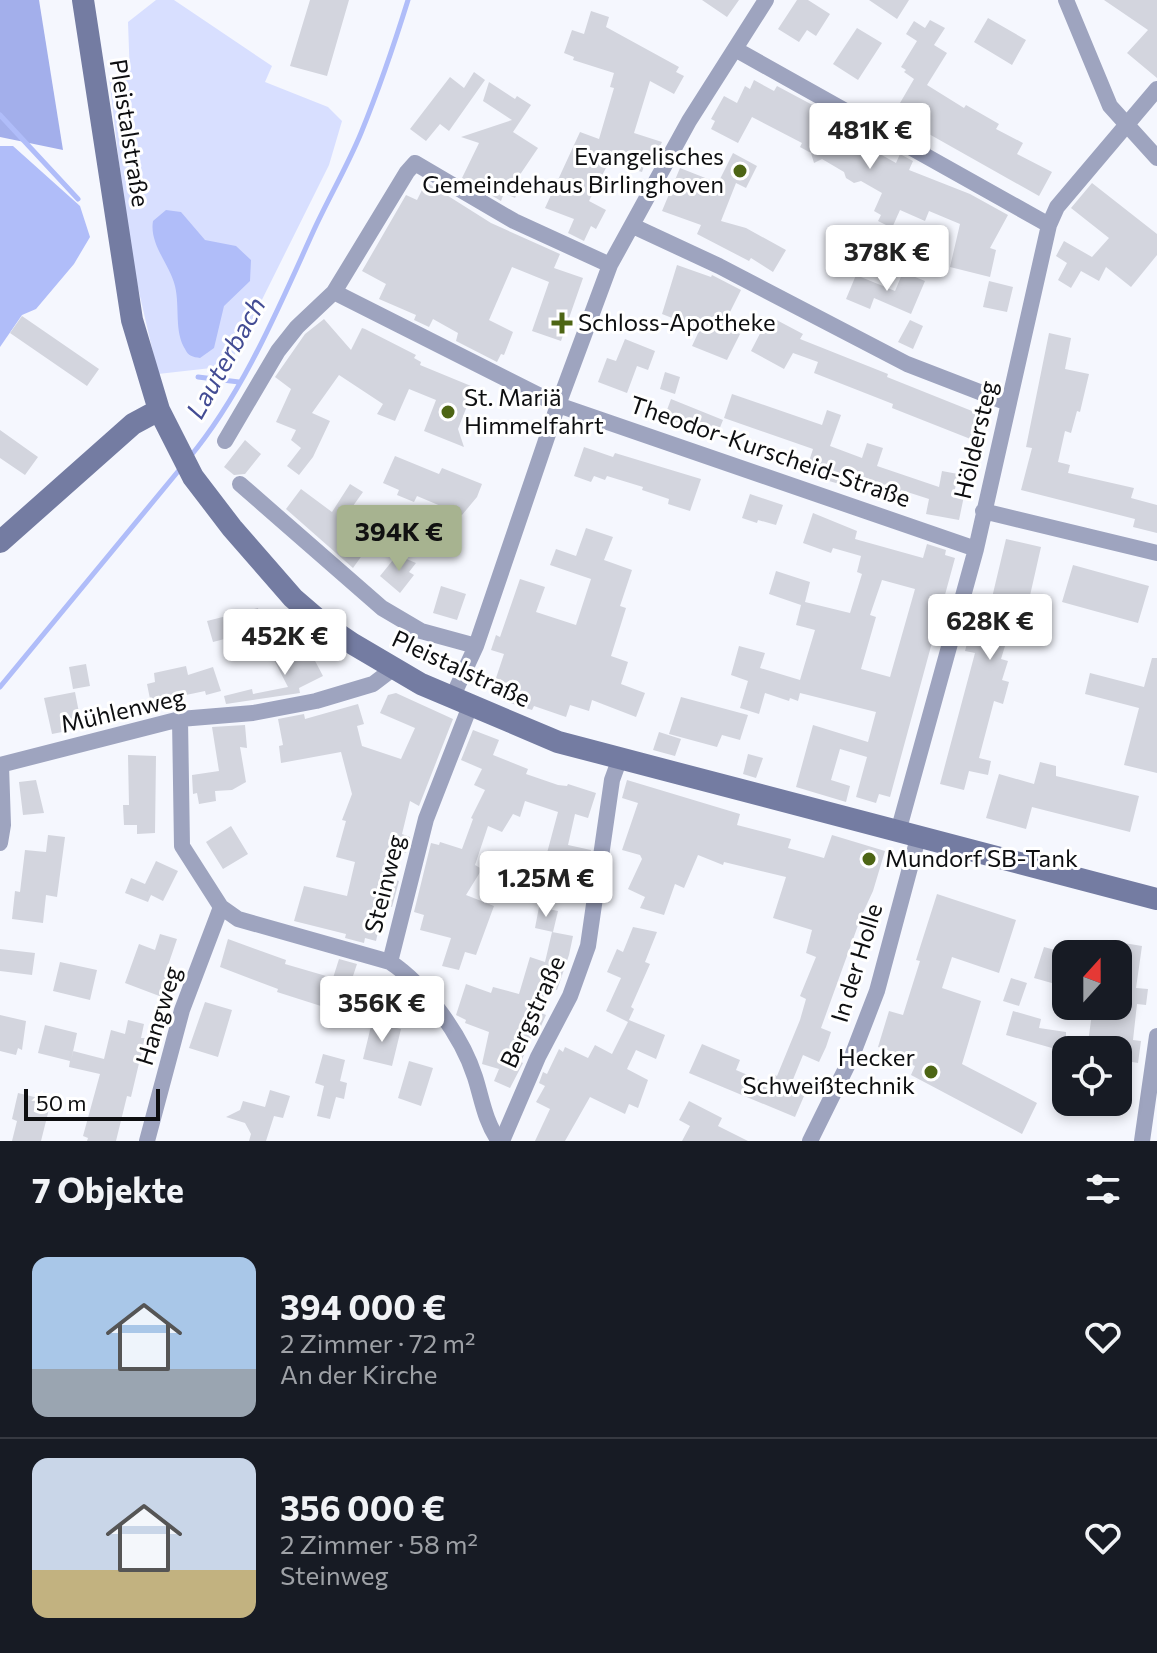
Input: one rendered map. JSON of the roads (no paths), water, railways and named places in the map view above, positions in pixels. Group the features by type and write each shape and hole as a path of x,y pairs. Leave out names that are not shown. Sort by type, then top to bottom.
{"main road":[{"name":"Pleistalstraße","path":"83,0 132,320 159,410 193,477 232,528 293,598 353,644 394,668 461,702 558,742 1157,899"},
{"path":"0,542 133,424 159,410"}],"street":[{"name":"Steinweg","path":"501,1141 491,1130 474,1073 440,1010 403,971 390,962 426,819 476,646 558,405 610,265 689,121 766,0"},
{"path":"1066,0 1110,106 1157,158"},
{"path":"735,49 1049,225"},
{"name":"Höldersteg","path":"908,835 1049,225 1057,207 1157,89"},
{"path":"225,441 288,338 334,292 415,163 514,221 610,265"},
{"path":"633,226 719,266 907,364 1008,403"},
{"name":"Theodor-Kurscheid-Straße","path":"334,292 558,405 976,549"},
{"path":"240,484 382,608 421,631 476,646"},
{"path":"983,511 1157,553"},
{"name":"Mühlenweg","path":"0,765 180,719 253,713 316,701 373,684 394,668"},
{"path":"180,719 182,846 221,907 238,919 390,962"},
{"name":"Bergstraße","path":"501,1141 538,1057 574,987 588,946 612,780 620,758"},
{"path":"0,765 3,825 0,843"},
{"name":"In der Holle","path":"810,1141 852,1056 877,991 908,835"},
{"name":"Hangweg","path":"147,1141 182,1010 221,907"},
{"path":"1142,1141 1157,1036"}],"waterway":[{"name":"Lauterbach","path":"189,458 226,406 273,320 361,133 408,0"},
{"path":"0,115 78,199"},
{"path":"198,377 239,382"},
{"name":"Lauterbach","path":"0,687 180,469"}],"place":[{"name":"Evangelisches Gemeindehaus Birlinghoven","path":"740,171"},
{"name":"Schloss-Apotheke","path":"562,323"},
{"name":"St. Mariä Himmelfahrt","path":"448,412"},
{"name":"Mundorf SB-Tank","path":"869,859"},
{"name":"Hecker Schweißtechnik","path":"931,1072"}]}
